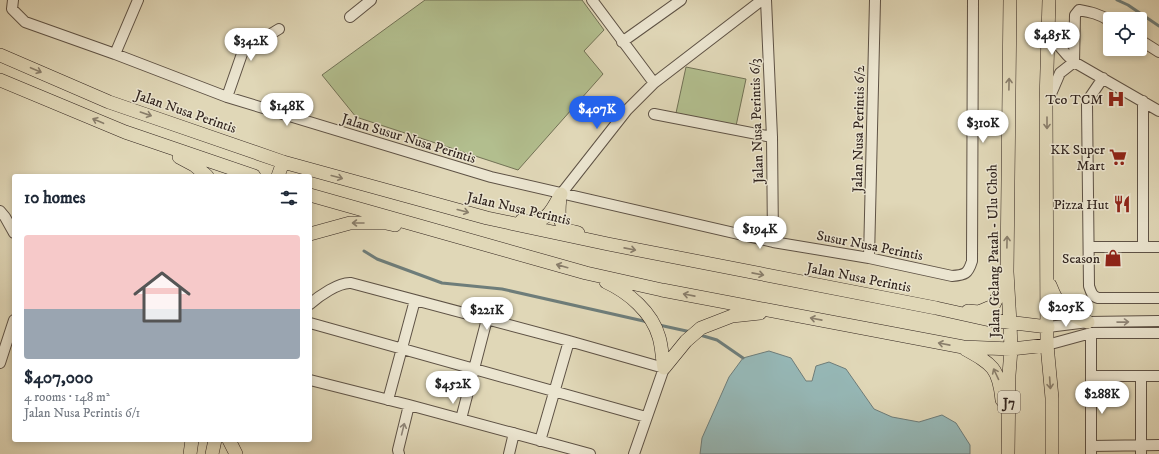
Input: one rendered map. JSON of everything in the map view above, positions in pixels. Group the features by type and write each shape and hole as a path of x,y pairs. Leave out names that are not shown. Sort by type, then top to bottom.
{"main road":[{"name":"Jalan Gelang Patah - Ulu Choh","path":"1008,454 1009,375 1011,349 1006,272 1010,0"},
{"path":"1049,0 1046,103 1047,345 1052,398 1052,454"},
{"name":"Jalan Nusa Perintis","path":"0,55 109,102 283,162 298,171 310,174"},
{"path":"0,80 125,132 194,165 205,174"},
{"path":"125,132 248,174"},
{"path":"279,174 283,162"},
{"name":"Jalan Nusa Perintis","path":"312,174 487,218 608,244 936,308 990,320 1048,327"},
{"path":"487,218 536,221 545,218 561,194"},
{"path":"561,194 559,212 560,219 566,229 608,244"},
{"path":"312,195 586,273 662,290 963,347 1011,349 1047,345"},
{"path":"312,234 350,224 386,223 451,235"},
{"path":"936,308 979,312 993,306 1000,292 1006,272"},
{"path":"586,273 618,287 640,306 651,320 659,336 664,368"},
{"path":"1047,276 1057,302 1064,310 1089,328"},
{"path":"664,368 686,341 701,328 732,316 774,311"},
{"path":"963,347 986,360 995,370 1001,387 1008,454"},
{"path":"190,454 192,442"},
{"path":"212,454 215,442"},
{"path":"230,442 236,454"}],"street":[{"name":"Jalan Susur Nusa Perintis","path":"13,0 12,9 25,22 115,54 227,97 491,178 561,194"},
{"path":"115,54 138,0"},
{"path":"350,17 370,0"},
{"path":"592,0 654,84"},
{"path":"622,42 681,0"},
{"path":"561,194 627,110 654,84 762,0"},
{"name":"Jalan Nusa Perintis 6/3","path":"766,0 772,137 773,242"},
{"name":"Jalan Nusa Perintis 6/2","path":"869,258 875,0"},
{"name":"Susur Nusa Perintis","path":"561,194 773,242 869,258 952,276 963,275 969,270 972,261 972,0"},
{"path":"1074,62 1075,15 1078,10 1092,12 1103,16"},
{"path":"227,97 243,51 278,29"},
{"path":"1048,33 1074,62 1159,111"},
{"path":"1147,44 1159,52"},
{"path":"1046,103 1060,73 1074,62"},
{"path":"1103,78 1088,100 1087,104 1090,292 1093,296 1098,298 1159,298"},
{"path":"1143,101 1143,247"},
{"path":"654,114 772,137"},
{"path":"0,211 12,229"},
{"path":"1089,247 1159,247"},
{"path":"312,303 338,286 346,283 487,319 664,368 634,454"},
{"path":"388,400 415,300"},
{"path":"461,419 487,319"},
{"path":"1047,345 1089,328 1159,321"},
{"path":"312,324 646,417"},
{"path":"0,363 12,326"},
{"path":"1048,327 1089,328 1159,333"},
{"path":"1089,328 1091,450 1141,450 1159,445"},
{"path":"540,440 569,341"},
{"path":"1090,376 1159,376"},
{"path":"1141,376 1141,450"},
{"path":"312,381 410,405 590,454"},
{"path":"399,454 398,450 410,405"},
{"path":"509,454 514,434"}],"green space":[{"path":"425,0 582,0 604,30 584,51 603,74 518,170 356,117 322,75"},
{"path":"686,67 746,79 736,126 676,113"}],"water":[{"path":"769,351 791,358 806,381 812,381 816,366 829,362 846,369 874,409 892,417 919,422 942,415 956,423 970,445 970,454 700,454 702,438 729,377 743,358"}],"waterway":[{"path":"1117,0 1128,5 1159,26"},
{"path":"364,251 377,259 442,283 502,289 648,322"},
{"path":"659,325 691,332"},
{"path":"700,335 717,340 743,358"}],"place":[{"name":"Teo TCM","path":"1116,99"},
{"name":"KK Super Mart","path":"1118,157"},
{"name":"Pizza Hut","path":"1122,204"},
{"name":"Season","path":"1113,258"}]}
